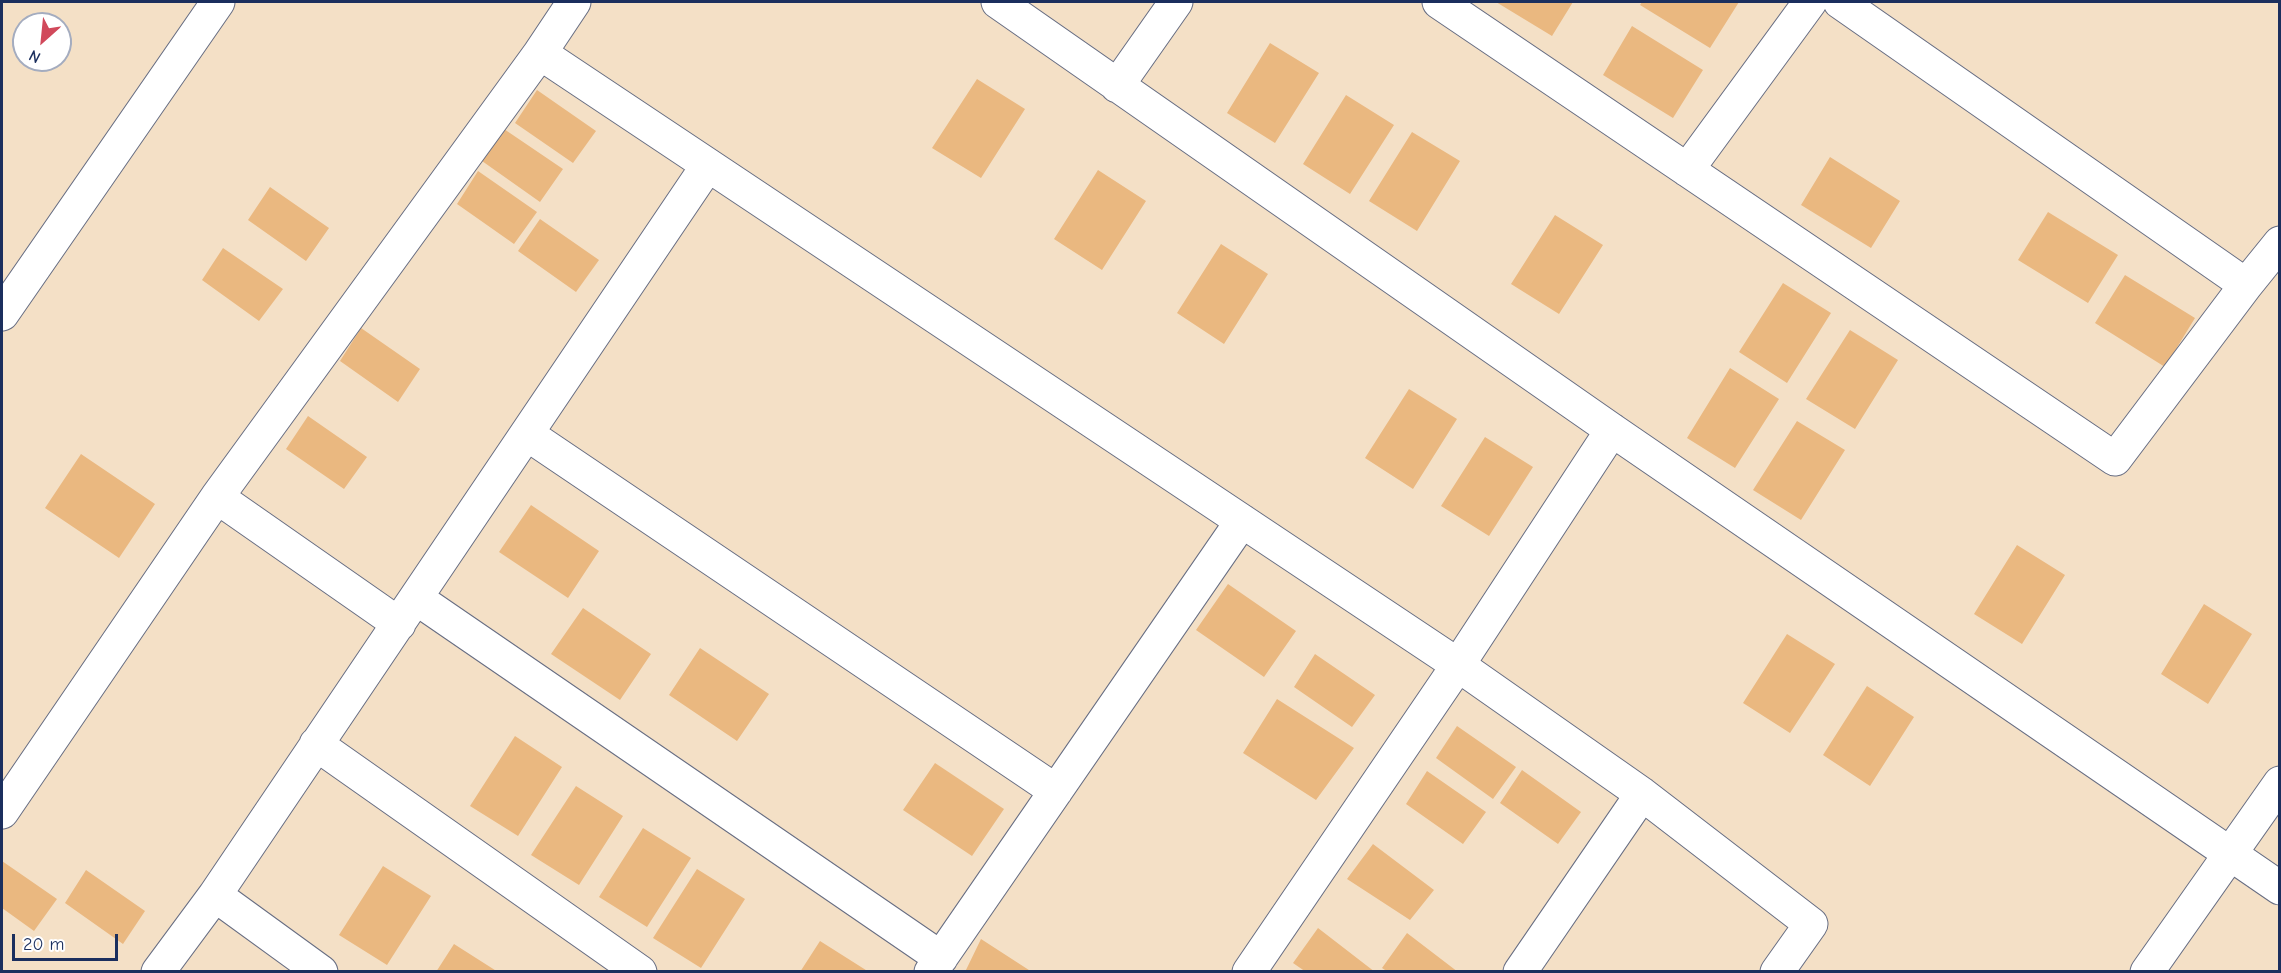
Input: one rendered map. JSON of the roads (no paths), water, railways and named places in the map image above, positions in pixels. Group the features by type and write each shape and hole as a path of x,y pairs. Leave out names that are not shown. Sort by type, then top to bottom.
{"street":[{"path":"2,314 218,2"},
{"path":"2,812 217,497 540,53 574,2"},
{"path":"998,2 1612,430 2280,888"},
{"path":"1117,86 1176,2"},
{"path":"1438,2 2115,459 2280,243"},
{"path":"1687,170 1810,2"},
{"path":"1840,2 2246,285"},
{"path":"540,53 1458,665 1642,794 1810,924 1777,972"},
{"path":"158,972 214,895 708,165"},
{"path":"1249,972 1458,665 1612,430"},
{"path":"527,434 1056,791"},
{"path":"217,497 407,611 936,965 1242,521"},
{"path":"316,744 640,972"},
{"path":"2147,972 2280,783"},
{"path":"1520,972 1642,794"},
{"path":"214,895 321,972"}]}
